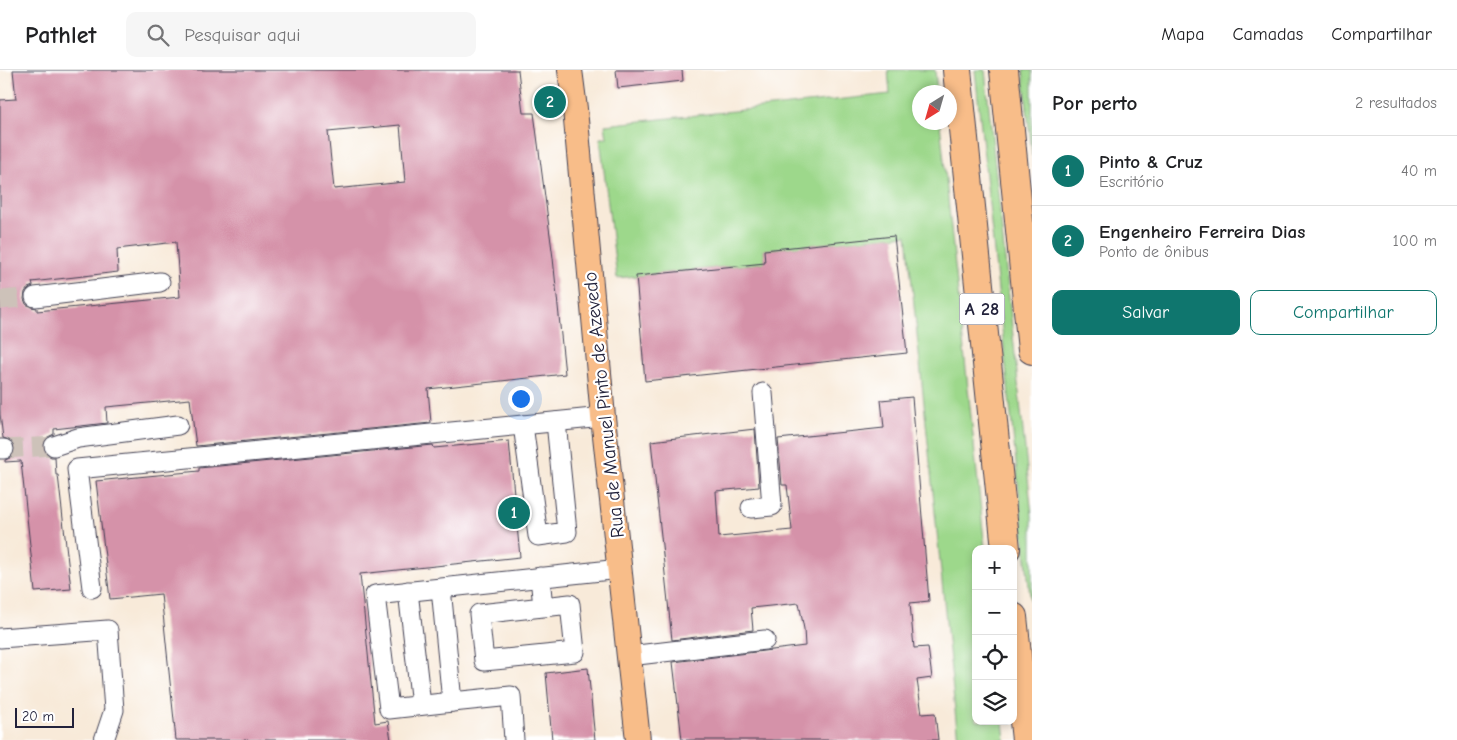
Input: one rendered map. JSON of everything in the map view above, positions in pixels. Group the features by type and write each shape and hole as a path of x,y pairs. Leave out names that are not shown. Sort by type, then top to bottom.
{"highway":[{"name":"A 28","path":"957,70 1006,545"},
{"name":"A 28","path":"1002,74 1032,350"},
{"path":"1015,635 1026,740"}],"main road":[{"name":"Rua de Manuel Pinto de Azevedo","path":"570,70 638,740"}],"lane":[{"path":"35,297 160,282"},
{"path":"752,508 772,506 763,392"},
{"path":"92,588 77,469 604,417"},
{"path":"523,425 538,536 567,532 556,422"},
{"path":"54,446 78,438 178,425"},
{"path":"514,740 511,696 389,709 375,595 620,569"},
{"path":"540,577 544,607"},
{"path":"441,588 452,702"},
{"path":"408,592 421,705"},
{"path":"570,604 575,652 484,661 479,614 544,607 570,604"},
{"path":"0,638 108,630 114,710 104,740"},
{"path":"629,656 765,640"}],"green space":[{"path":"888,70 935,70 936,85 912,85 912,130 941,130 985,545 972,545 972,725 1003,725 1005,740 958,740 907,235 764,250 765,263 617,278 600,138 607,138 605,125 890,94"},
{"path":"975,70 985,70 1032,516 1032,616"},
{"path":"1023,70 1032,70 1032,156"}],"building":[{"path":"13,70 518,70 523,113 534,113 553,258 565,374 428,389 431,423 196,446 190,399 106,407 107,423 54,429 54,434 46,438 43,443 43,449 46,454 55,457 71,589 35,592 21,461 5,462 5,460 13,455 15,449 10,440 3,438 0,414 0,100 16,99","holes":["400,125 405,182 334,189 328,132","176,242 180,297 37,311 37,308 26,304 24,299 25,292 33,286 32,282 118,272 117,249"]},
{"path":"616,70 682,70 683,81 618,88"},
{"path":"894,236 907,353 645,381 636,276 765,263 764,250"},
{"path":"912,397 929,601 910,603 914,648 928,647 932,678 917,680 922,714 935,713 938,740 682,740 673,662 805,646 804,629 799,603 751,608 753,630 672,640 651,441 755,429 759,487 716,491 719,537 792,530 787,485 782,485 778,439 884,428 881,400"},
{"path":"509,441 520,557 360,574 375,723 388,721 391,740 176,740 161,594 110,599 96,481 199,471 199,468 433,445 434,448"},
{"path":"588,668 595,740 552,740 546,673"}],"tunnel":[{"path":"0,300 35,297"},
{"path":"4,449 54,446"}],"place":[{"name":"Engenheiro Ferreira Dias","path":"550,102"},
{"name":"Pinto & Cruz","path":"514,513"}]}
